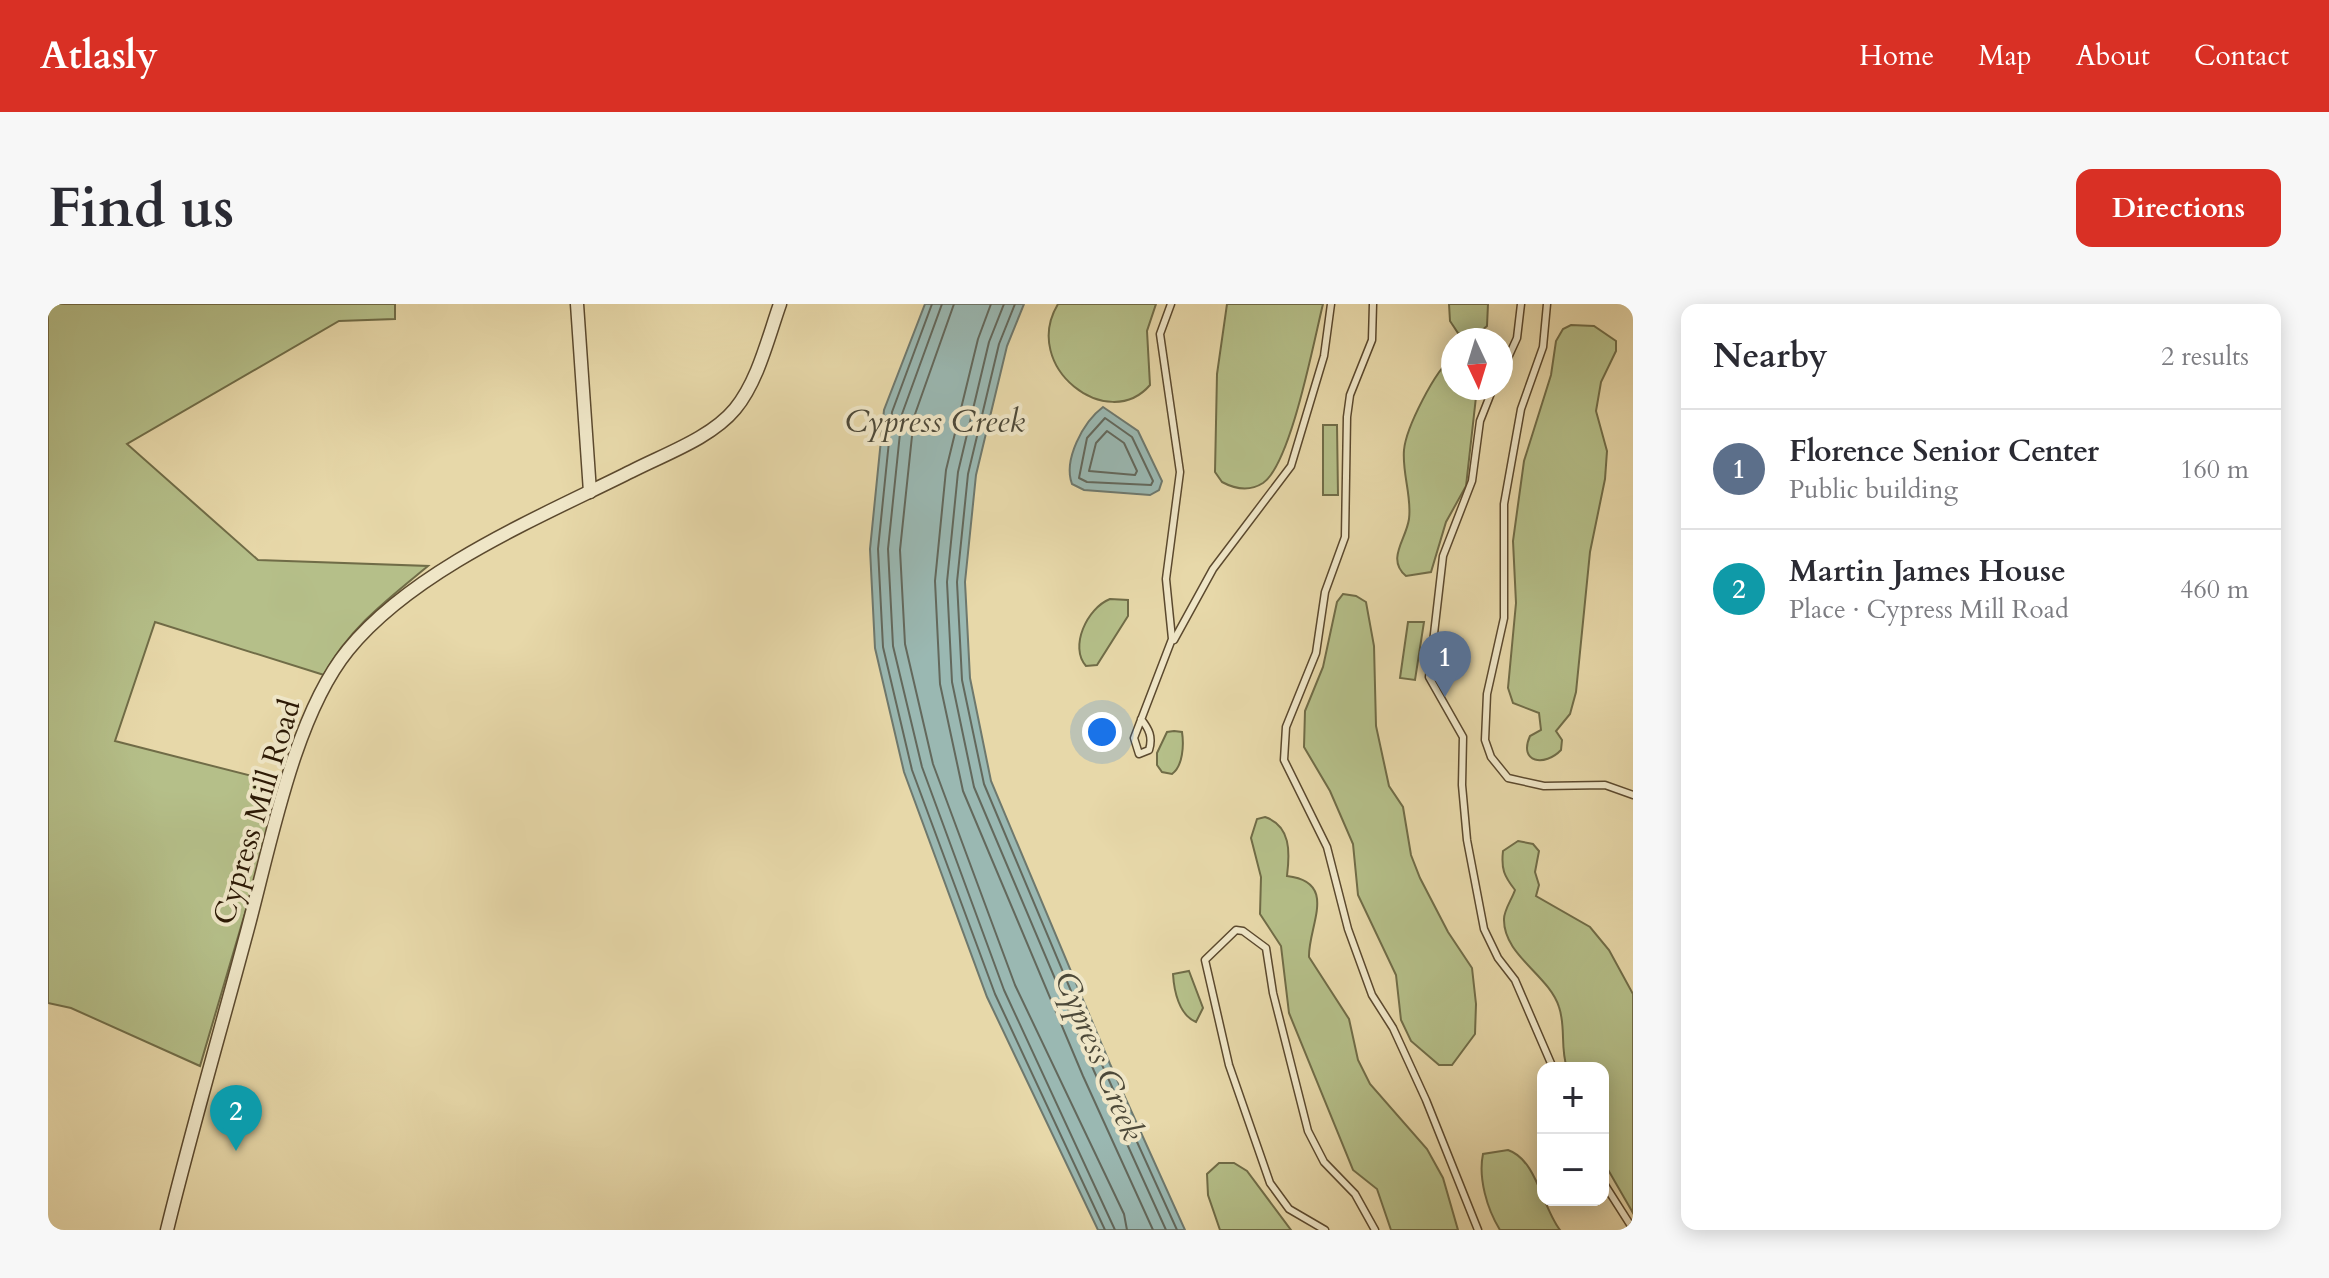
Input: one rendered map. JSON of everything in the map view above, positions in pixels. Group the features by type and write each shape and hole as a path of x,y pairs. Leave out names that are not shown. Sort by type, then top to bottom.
{"street":[{"path":"577,304 590,492"},
{"name":"Cypress Mill Road","path":"167,1230 281,807 314,710 329,678 348,650 373,626 439,573 695,439 735,409 752,380 780,304"}],"lane":[{"path":"1171,304 1160,334 1180,472 1166,579 1172,620 1171,646"},
{"path":"1141,719 1150,732 1151,745 1149,750 1139,754 1133,742 1141,719 1171,646 1213,569 1291,466 1321,367 1331,304"},
{"path":"1373,304 1372,340 1350,395 1347,417 1345,537 1325,592 1316,653 1286,727 1284,760 1327,847 1348,929 1372,995 1420,1087 1478,1230"},
{"path":"1513,351 1521,304"},
{"path":"1547,304 1543,347 1521,409 1504,504 1504,618 1487,694 1485,740 1491,757 1508,778 1544,786 1605,785 1633,795"},
{"path":"1488,400 1480,421 1472,481 1441,565 1429,677 1463,737 1462,785 1467,840 1484,929 1498,958 1515,980 1550,1062"},
{"path":"1325,1230 1293,1213 1275,1192 1229,1065 1205,960 1236,930 1243,931 1266,948 1273,993 1308,1131 1324,1162 1355,1194 1375,1230"},
{"path":"1609,1191 1633,1229"}],"green space":[{"path":"48,304 395,304 395,319 339,321 127,444 258,560 428,566 357,629 324,675 155,622 115,741 283,784 200,1066 71,1008 48,1003"},
{"path":"1058,304 1156,304 1147,331 1150,385 1132,398 1113,402 1092,398 1074,386 1059,370 1050,350 1049,328"},
{"path":"1227,304 1323,304 1300,400 1283,452 1263,483 1247,488 1222,482 1215,472 1217,374"},
{"path":"1449,304 1488,304 1485,328 1455,328 1450,321"},
{"path":"1571,325 1594,326 1616,341 1616,351 1601,382 1596,411 1607,451 1605,479 1590,552 1576,692 1570,714 1556,731 1562,740 1561,750 1548,759 1535,760 1530,757 1527,745 1530,736 1541,730 1539,713 1513,703 1508,688 1516,603 1513,541 1524,461 1551,375 1556,341 1563,329"},
{"path":"1441,370 1441,400 1476,400 1466,486 1446,522 1431,572 1406,576 1400,570 1397,556 1409,519 1404,450 1416,414"},
{"path":"1323,425 1337,425 1338,495 1323,495"},
{"path":"1343,594 1366,602 1374,646 1376,726 1389,786 1403,807 1411,855 1448,932 1472,968 1475,1034 1452,1065 1439,1065 1411,1041 1401,1020 1396,975 1358,895 1353,844 1330,791 1304,747 1305,711 1323,667 1337,602"},
{"path":"1110,599 1128,600 1128,616 1097,665 1086,666 1079,649 1083,629 1094,611"},
{"path":"1408,622 1424,622 1415,680 1400,678"},
{"path":"1167,732 1182,732 1183,749 1181,761 1172,774 1162,772 1157,765 1157,753"},
{"path":"1265,817 1280,827 1287,841 1287,876 1303,880 1317,896 1309,957 1349,1019 1358,1060 1370,1084 1427,1149 1443,1178 1458,1230 1391,1230 1377,1189 1353,1170 1289,1013 1281,946 1260,914 1261,877 1251,838 1257,819"},
{"path":"1518,841 1533,844 1539,851 1535,872 1539,885 1536,896 1590,927 1609,950 1633,994 1633,1213 1609,1171 1609,1062 1566,1062 1562,1022 1554,996 1518,954 1506,932 1504,916 1515,890 1504,872 1503,851"},
{"path":"1189,971 1203,1008 1196,1022 1182,1008 1176,995 1173,974"},
{"path":"1508,1150 1518,1155 1537,1184 1537,1206 1547,1206 1560,1230 1500,1230 1485,1193 1483,1154"},
{"path":"1219,1163 1234,1163 1247,1171 1291,1230 1220,1230 1208,1195 1207,1174"}],"water":[{"name":"Cypress Creek","path":"925,304 1024,304 1007,346 976,475 965,582 970,678 991,781 1110,1064 1185,1230 1098,1230 987,997 904,772 875,648 870,549 884,410"},
{"path":"1103,407 1138,431 1162,481 1159,490 1150,495 1084,490 1072,484 1070,464 1077,442 1088,422"}],"place":[{"name":"Florence Senior Center","path":"1445,697"},
{"name":"Martin James House","path":"236,1151"}]}
